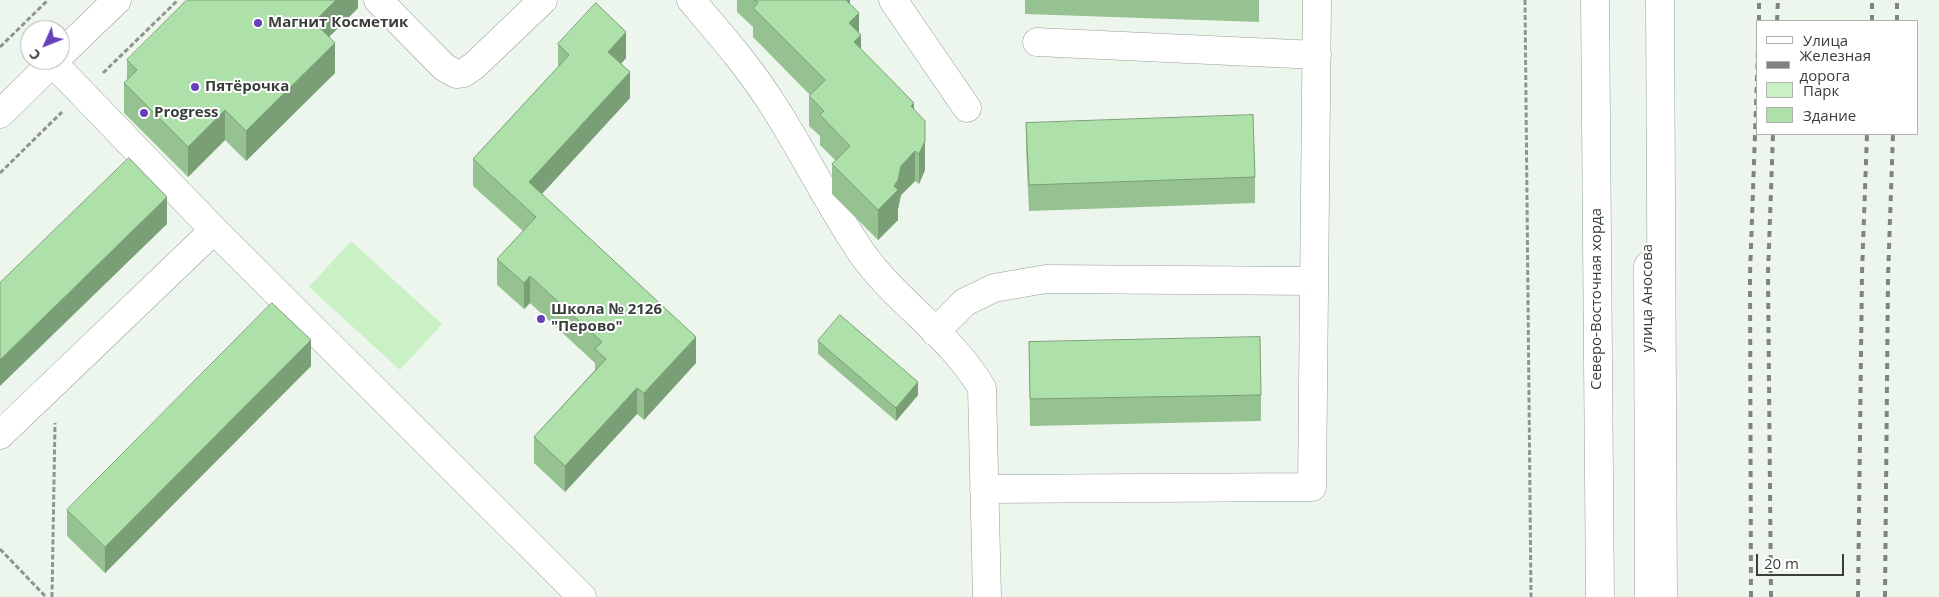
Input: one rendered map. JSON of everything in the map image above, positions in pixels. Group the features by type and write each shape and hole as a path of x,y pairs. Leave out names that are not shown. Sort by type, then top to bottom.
{"main road":[{"path":"70,45 117,0"},
{"path":"378,0 444,67 456,74 464,73 475,65 543,0"},
{"path":"691,0 744,62 773,105 861,251 885,283 968,365 982,388 987,597"},
{"path":"893,0 967,108"},
{"path":"984,489 1312,487 1317,0"},
{"name":"Северо-Восточная хорда","path":"1596,0 1599,597"},
{"name":"улица Аносова","path":"1647,0 1649,597"},
{"path":"1660,0 1664,597"},
{"path":"1037,42 1317,54"},
{"path":"0,114 45,70"},
{"path":"66,70 214,230 582,597"},
{"path":"0,435 214,230"},
{"path":"935,332 965,302 994,288 1046,279 1314,281"}],"path":[{"path":"0,47 48,0"},
{"path":"1525,0 1531,597"},
{"path":"52,597 56,382"},
{"path":"0,549 46,597"}],"green space":[{"path":"351,241 442,324 400,370 309,287"}],"building":[{"path":"187,0 336,0 314,22 335,43 246,131 225,110 188,147 124,83 137,70 127,60"},
{"path":"755,0 846,0 859,13 849,23 861,35 854,42 914,103 911,106 925,121 925,141 919,154 915,151 901,166 898,180 894,186 898,190 878,210 832,164 850,146 820,115 824,111 809,96 825,80 753,8 758,3"},
{"path":"596,3 626,32 608,52 630,72 529,182 696,337 644,393 637,388 565,466 534,437 606,359 595,349 602,342 530,276 524,283 497,259 536,217 473,159 569,55 558,44"},
{"path":"1253,115 1255,177 1029,185 1026,123"},
{"path":"129,158 167,197 0,360 0,283"},
{"path":"272,303 311,340 105,547 67,510"},
{"path":"840,315 918,382 896,408 818,341"},
{"path":"1260,337 1261,395 1030,399 1029,342"}],"railway":[{"path":"1759,0 1759,20"},
{"path":"1777,20 1778,0"},
{"path":"1872,0 1872,20"},
{"path":"1897,0 1897,20"},
{"path":"1751,597 1750,275 1756,106"},
{"path":"1771,597 1768,274 1773,135"},
{"path":"1858,597 1862,273 1867,135"},
{"path":"1885,597 1888,277 1893,135"}],"place":[{"name":"Магнит Косметик","path":"258,23"},
{"name":"Пятёрочка","path":"195,87"},
{"name":"Progress","path":"144,113"},
{"name":"Школа № 2126 \"Перово\"","path":"541,319"}]}
